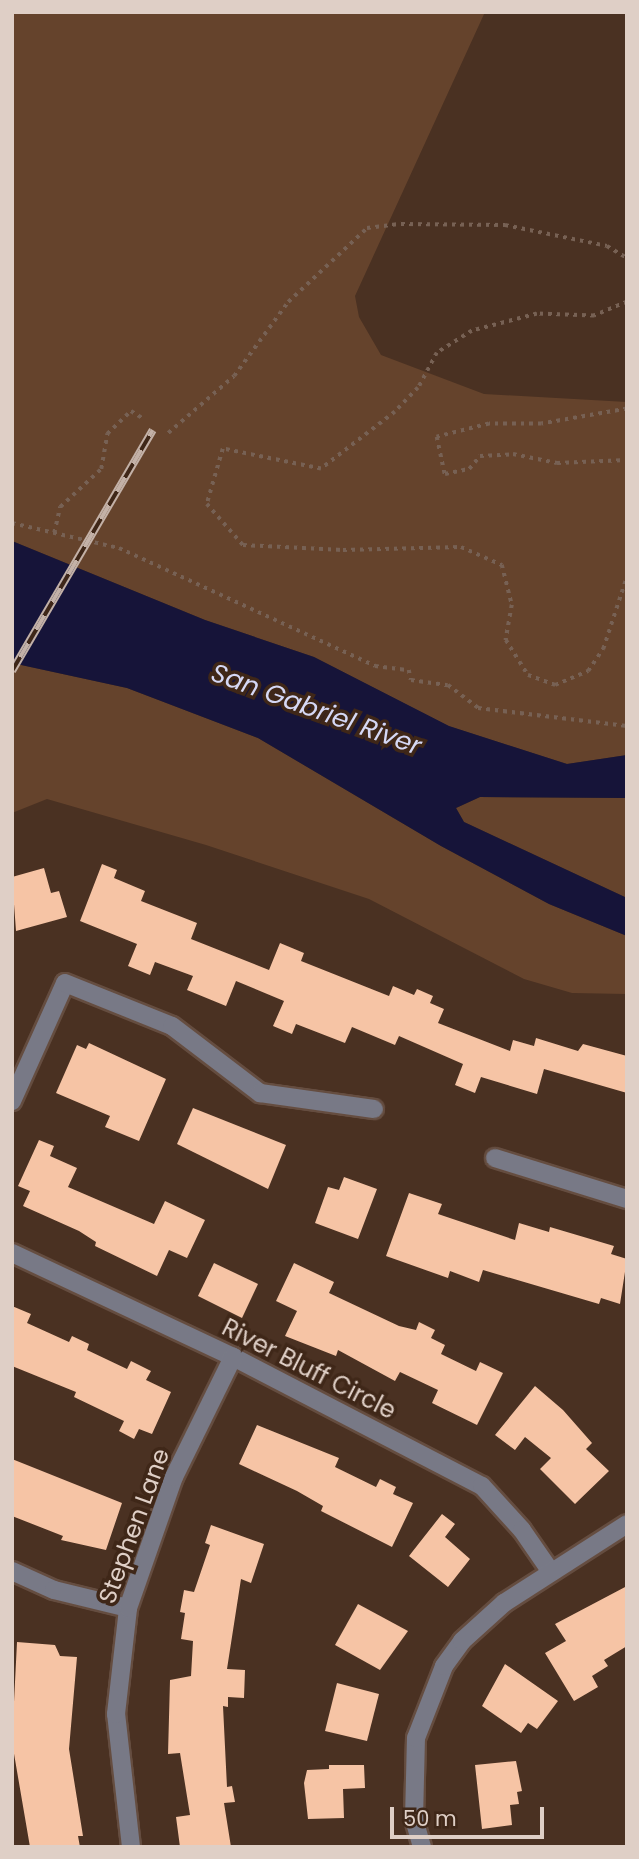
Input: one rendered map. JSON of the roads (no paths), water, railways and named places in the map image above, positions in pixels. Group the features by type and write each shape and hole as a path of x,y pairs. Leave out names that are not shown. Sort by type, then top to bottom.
{"street":[{"path":"12,1101 65,983 172,1026 261,1093 374,1109"},
{"path":"495,1158 627,1199"},
{"name":"River Bluff Circle","path":"12,1253 233,1357 482,1486 522,1530 551,1572"},
{"name":"Stephen Lane","path":"131,1847 116,1714 128,1608 174,1477 233,1357"},
{"path":"422,1847 414,1819 413,1770 416,1738 434,1683 462,1641 504,1603 627,1524"},
{"path":"12,1572 54,1590 128,1608"}],"water":[{"name":"San Gabriel River","path":"12,541 205,620 314,657 449,726 567,764 627,755 627,798 480,797 456,808 464,822 627,898 627,936 549,904 441,846 258,738 127,688 12,663"}],"railway":[{"path":"12,671 153,430"}]}
